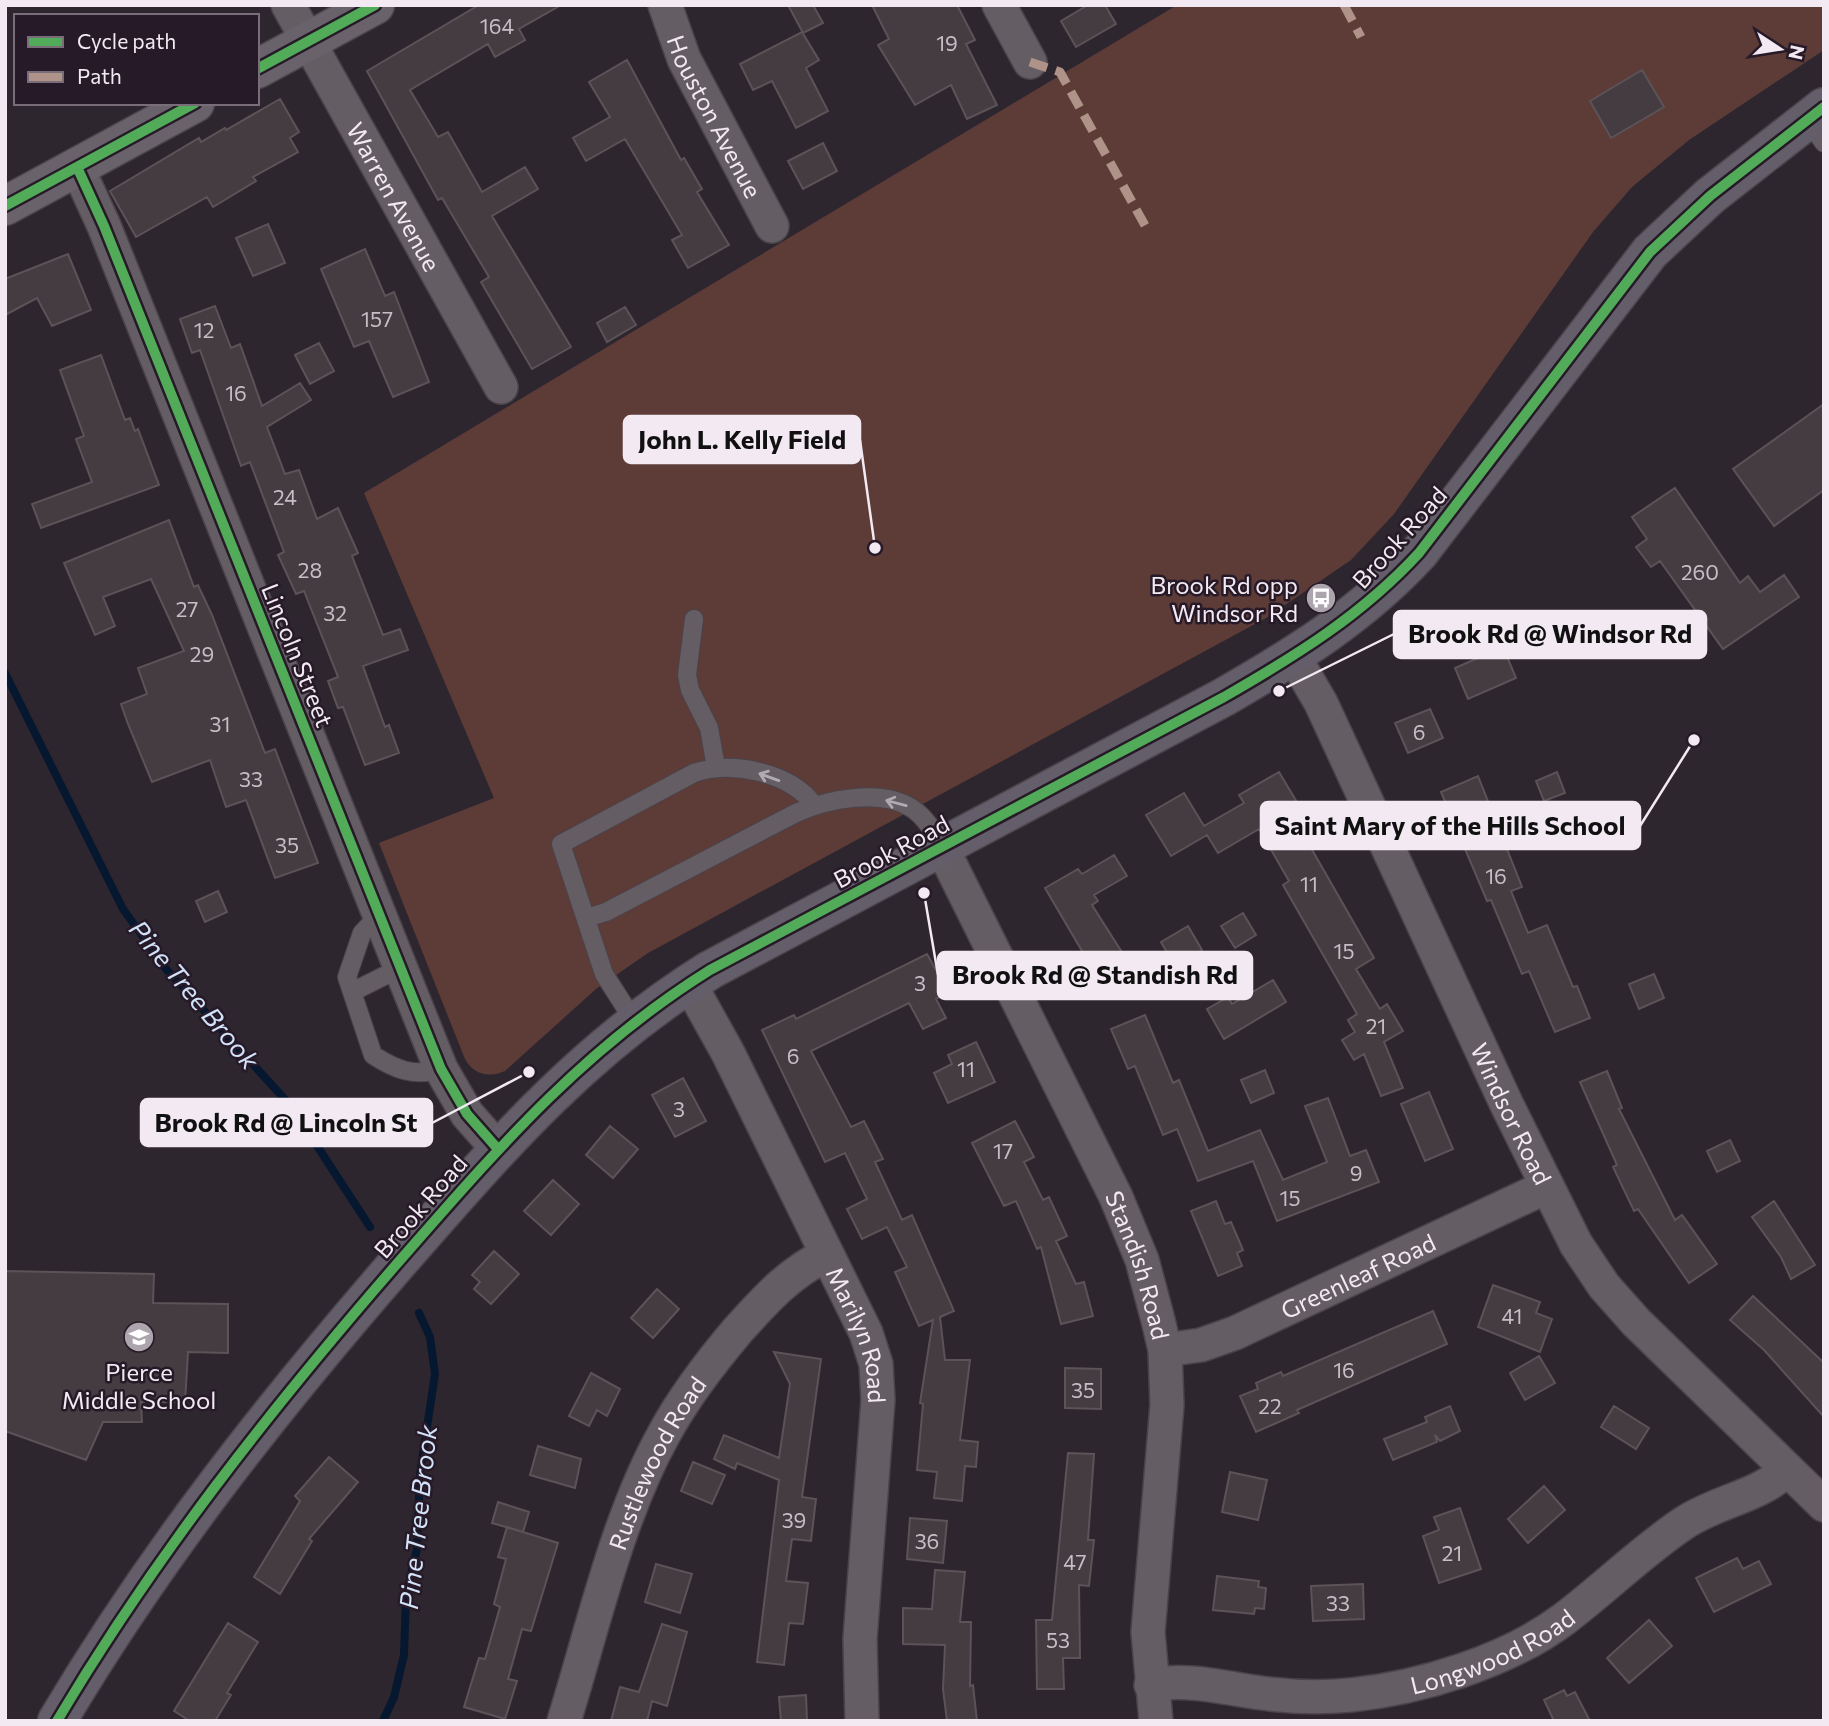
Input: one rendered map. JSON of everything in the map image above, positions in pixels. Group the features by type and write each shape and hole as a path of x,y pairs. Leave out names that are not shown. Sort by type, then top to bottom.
{"main road":[{"name":"Brook Road","path":"57,1721 159,1563 230,1464 497,1148 569,1076 634,1021 689,984 1294,657 1366,606 1419,553 1650,252 1710,196 1818,123"}],"street":[{"name":"Warren Avenue","path":"288,5 501,387"},
{"path":"259,68 376,5"},
{"name":"Houston Avenue","path":"665,5 684,59 772,226"},
{"path":"999,5 1030,62"},
{"path":"5,206 191,105"},
{"name":"Lincoln Street","path":"77,167 109,239 441,1069 467,1114 497,1148"},
{"name":"Windsor Road","path":"1294,657 1321,703 1546,1187 1576,1244 1620,1306 1824,1505"},
{"name":"Standish Road","path":"942,848 1125,1216 1148,1281 1165,1350 1166,1435 1148,1632 1156,1721"},
{"name":"Marilyn Road","path":"689,984 728,1053 866,1333 877,1382 860,1639 862,1721"},
{"name":"Greenleaf Road","path":"1165,1350 1201,1345 1235,1333 1546,1187"},
{"name":"Rustlewood Road","path":"564,1721 626,1522 668,1427 703,1373 765,1300 795,1272 826,1255"},
{"name":"Longwood Road","path":"1151,1685 1181,1682 1287,1696 1332,1696 1405,1685 1486,1661 1529,1643 1556,1625 1688,1521 1755,1492 1787,1470"}],"lane":[{"path":"694,619 687,675 690,690 709,728 716,767"},
{"path":"634,1021 607,980 561,844 694,773 716,767 745,769 775,779 800,790 814,805"},
{"path":"586,918 606,912 814,805 847,800 895,802 916,811 925,820 942,848"},
{"path":"379,915 362,933 347,977 373,1055 396,1069 422,1074 441,1069"},
{"path":"352,992 400,968"}],"shaded area":[{"path":"1177,5 1824,5 1824,50 1689,140 1632,187 1593,232 1394,514 1351,560 1266,618 648,953 596,989 505,1071 493,1074 477,1072 465,1059 379,843 494,798 364,493"}],"building":[{"path":"479,5 561,5 519,29 525,40 495,57 488,44 410,90 438,137 448,132 482,192 525,167 538,189 492,216 571,347 532,369 481,282 489,277 442,198 438,200 367,71"},
{"path":"788,5 813,5 823,23 803,33"},
{"path":"872,5 957,5 975,40 966,44 997,105 967,119 951,85 915,105 878,45 889,39"},
{"path":"1088,5 1105,5 1116,24 1076,47 1061,21"},
{"path":"802,32 819,60 806,68 828,111 796,128 772,81 753,90 740,64"},
{"path":"627,60 681,160 684,158 702,189 697,192 729,245 688,268 672,240 682,235 625,139 586,161 573,138 610,117 589,82"},
{"path":"1642,70 1664,107 1611,138 1590,101"},
{"path":"280,99 299,132 290,138 298,152 253,177 256,181 213,207 207,197 136,237 110,191 199,138 201,142 225,128 226,130"},
{"path":"823,143 837,171 803,189 788,161"},
{"path":"268,224 285,263 253,276 236,238"},
{"path":"365,249 385,296 394,292 429,382 393,397 369,341 354,347 321,269"},
{"path":"68,254 91,310 52,326 37,298 5,315 5,279"},
{"path":"215,306 231,348 240,344 262,406 300,383 311,400 267,427 285,474 299,470 317,519 338,508 358,553 352,556 383,635 400,629 408,650 363,666 385,727 389,725 399,753 365,765 343,707 338,708 328,681 338,677 304,591 296,594 278,555 284,552 250,462 241,466 200,350 192,353 180,319"},
{"path":"625,307 636,325 607,342 597,323"},
{"path":"319,343 334,371 310,384 295,355"},
{"path":"101,355 125,420 130,418 135,431 138,429 159,485 41,528 32,504 92,482 76,439 84,436 60,370"},
{"path":"1824,404 1824,490 1774,526 1733,469"},
{"path":"1675,488 1740,583 1748,576 1760,592 1784,575 1799,597 1723,649 1660,561 1651,567 1636,547 1647,539 1632,517"},
{"path":"169,520 194,587 198,585 212,615 265,753 275,749 318,863 275,878 246,800 226,807 210,760 152,782 121,704 147,694 138,668 184,651 151,579 103,597 115,626 95,635 64,563"},
{"path":"1503,647 1516,678 1468,699 1455,668"},
{"path":"1430,709 1443,738 1408,753 1395,723"},
{"path":"1279,772 1304,814 1295,820 1374,958 1356,969 1380,1009 1387,1004 1403,1031 1384,1042 1403,1088 1381,1096 1364,1054 1354,1060 1342,1040 1355,1032 1348,1020 1357,1014 1283,885 1289,881 1259,829 1218,853 1207,835 1171,856 1146,815 1184,793 1204,826 1244,803 1239,795"},
{"path":"1557,772 1565,793 1544,801 1536,781"},
{"path":"1478,776 1522,887 1511,891 1528,933 1547,925 1573,987 1577,986 1590,1018 1555,1032 1529,971 1522,974 1491,900 1487,901 1441,792"},
{"path":"1114,855 1127,876 1094,895 1098,901 1092,905 1125,957 1118,961 1129,979 1101,996 1076,955 1082,951 1045,888 1078,869 1082,874"},
{"path":"218,891 227,912 205,922 196,901"},
{"path":"1243,913 1256,935 1235,948 1221,926"},
{"path":"1188,926 1202,950 1175,966 1161,942"},
{"path":"927,954 948,992 936,999 946,1018 923,1029 909,1003 811,1051 851,1127 864,1121 883,1159 875,1162 902,1220 912,1215 954,1311 940,1317 945,1360 970,1360 960,1440 978,1442 976,1467 965,1466 962,1501 934,1498 937,1472 917,1470 923,1404 920,1403 933,1320 919,1326 895,1272 907,1267 887,1227 862,1239 847,1209 867,1199 845,1153 825,1162 762,1030 794,1015 796,1019"},
{"path":"1654,974 1664,998 1639,1009 1629,984"},
{"path":"1273,980 1286,1002 1224,1039 1207,1009 1228,997 1232,1004"},
{"path":"1145,1015 1173,1083 1179,1080 1208,1151 1260,1130 1283,1180 1327,1162 1305,1106 1328,1098 1350,1156 1366,1150 1379,1182 1277,1221 1253,1161 1198,1181 1177,1129 1163,1135 1135,1066 1128,1069 1111,1029"},
{"path":"976,1042 995,1082 948,1103 934,1073 952,1064 948,1055"},
{"path":"1265,1070 1274,1093 1251,1103 1241,1080"},
{"path":"1607,1071 1622,1108 1619,1109 1675,1220 1682,1215 1717,1264 1689,1283 1638,1209 1634,1211 1613,1167 1617,1165 1580,1082"},
{"path":"683,1078 706,1121 675,1137 652,1095"},
{"path":"1429,1092 1453,1149 1425,1161 1401,1104"},
{"path":"1015,1121 1034,1157 1024,1162 1043,1200 1049,1197 1067,1236 1056,1241 1076,1284 1084,1282 1093,1316 1061,1324 1041,1247 1037,1249 1016,1201 1004,1206 972,1143"},
{"path":"610,1126 638,1149 613,1178 586,1155"},
{"path":"1730,1140 1740,1161 1717,1172 1707,1151"},
{"path":"553,1180 579,1204 551,1235 524,1211"},
{"path":"1216,1201 1225,1224 1231,1222 1243,1250 1237,1253 1242,1266 1218,1276 1191,1211"},
{"path":"1774,1201 1815,1265 1791,1279 1781,1257 1752,1217"},
{"path":"494,1251 519,1274 491,1304 474,1289 480,1282 472,1275"},
{"path":"5,1271 154,1274 153,1303 228,1304 228,1353 188,1352 185,1402 141,1402 142,1422 103,1422 86,1460 5,1431"},
{"path":"1493,1285 1540,1302 1536,1313 1552,1319 1540,1352 1478,1327"},
{"path":"657,1289 679,1309 653,1338 631,1318"},
{"path":"1753,1296 1824,1363 1824,1417 1764,1350 1730,1320"},
{"path":"1433,1311 1447,1344 1297,1410 1299,1413 1256,1432 1240,1396 1258,1389 1256,1383 1281,1372 1283,1376"},
{"path":"774,1352 821,1359 802,1497 816,1499 811,1541 792,1539 786,1581 808,1583 803,1624 789,1623 784,1665 757,1662 779,1480 737,1463 735,1469 714,1459 724,1435 779,1458 790,1384"},
{"path":"1539,1356 1555,1383 1525,1400 1510,1373"},
{"path":"1065,1368 1101,1369 1101,1409 1065,1408"},
{"path":"591,1373 620,1389 607,1416 597,1410 589,1426 569,1416"},
{"path":"1450,1406 1460,1431 1440,1441 1435,1435 1437,1442 1393,1460 1384,1439 1427,1422 1425,1417"},
{"path":"1614,1406 1649,1428 1636,1449 1601,1427"},
{"path":"538,1446 581,1459 575,1488 530,1475"},
{"path":"1068,1453 1094,1454 1088,1540 1094,1540 1089,1586 1079,1585 1080,1658 1063,1658 1064,1689 1037,1689 1036,1620 1052,1620"},
{"path":"329,1457 358,1482 309,1539 312,1541 280,1594 254,1577 300,1501 295,1496"},
{"path":"693,1462 725,1475 712,1504 681,1491"},
{"path":"1230,1472 1267,1480 1258,1520 1222,1512"},
{"path":"1544,1486 1565,1510 1528,1543 1508,1519"},
{"path":"498,1502 529,1512 523,1532 492,1523"},
{"path":"1460,1508 1481,1569 1439,1583 1423,1536 1439,1530 1434,1517"},
{"path":"910,1518 947,1521 943,1563 907,1559"},
{"path":"507,1527 558,1543 531,1631 522,1629 508,1679 517,1681 505,1719 464,1707 479,1658 485,1659 500,1607 494,1604 506,1559 498,1557"},
{"path":"1737,1558 1743,1569 1759,1561 1771,1584 1714,1612 1696,1578"},
{"path":"656,1564 692,1574 680,1613 645,1602"},
{"path":"935,1570 965,1572 960,1622 971,1622 970,1686 973,1685 977,1721 947,1721 943,1689 945,1645 903,1644 903,1608 932,1609"},
{"path":"1217,1576 1259,1581 1258,1587 1266,1588 1264,1609 1255,1608 1254,1614 1213,1610"},
{"path":"1363,1584 1364,1619 1313,1621 1311,1586"},
{"path":"1649,1620 1672,1646 1629,1683 1607,1658"},
{"path":"228,1623 258,1642 227,1693 231,1695 215,1721 190,1721 174,1711"},
{"path":"662,1624 687,1632 667,1706 652,1701 647,1721 611,1721 620,1687 639,1692"},
{"path":"1564,1690 1567,1696 1575,1692 1590,1721 1554,1721 1544,1700"},
{"path":"806,1695 807,1721 781,1721 779,1697"}],"waterway":[{"name":"Pine Tree Brook","path":"5,673 123,909 166,969 291,1106 370,1227"},
{"name":"Pine Tree Brook","path":"383,1721 394,1697 404,1655 406,1596 417,1549 420,1474 435,1374 430,1337 419,1313"}],"marked path":[{"path":"1344,5 1361,37"},
{"path":"1030,62 1060,72 1147,229"}],"cycle path":[{"path":"259,68 375,5"},
{"path":"5,206 191,105"},
{"path":"57,1721 174,1542 303,1375 468,1183 580,1069 663,1001 710,970 1224,697 1277,666 1352,615 1419,553 1650,252 1710,196 1824,107"},
{"path":"77,167 104,226 441,1069 467,1114 497,1148"}],"place":[{"name":"John L. Kelly Field","path":"875,548"},
{"name":"Brook Rd opp Windsor Rd","path":"1321,598"},
{"name":"Brook Rd @ Windsor Rd","path":"1279,691"},
{"name":"Saint Mary of the Hills School","path":"1694,740"},
{"name":"Brook Rd @ Standish Rd","path":"924,893"},
{"name":"Brook Rd @ Lincoln St","path":"529,1072"},
{"name":"Pierce Middle School","path":"139,1337"}]}
